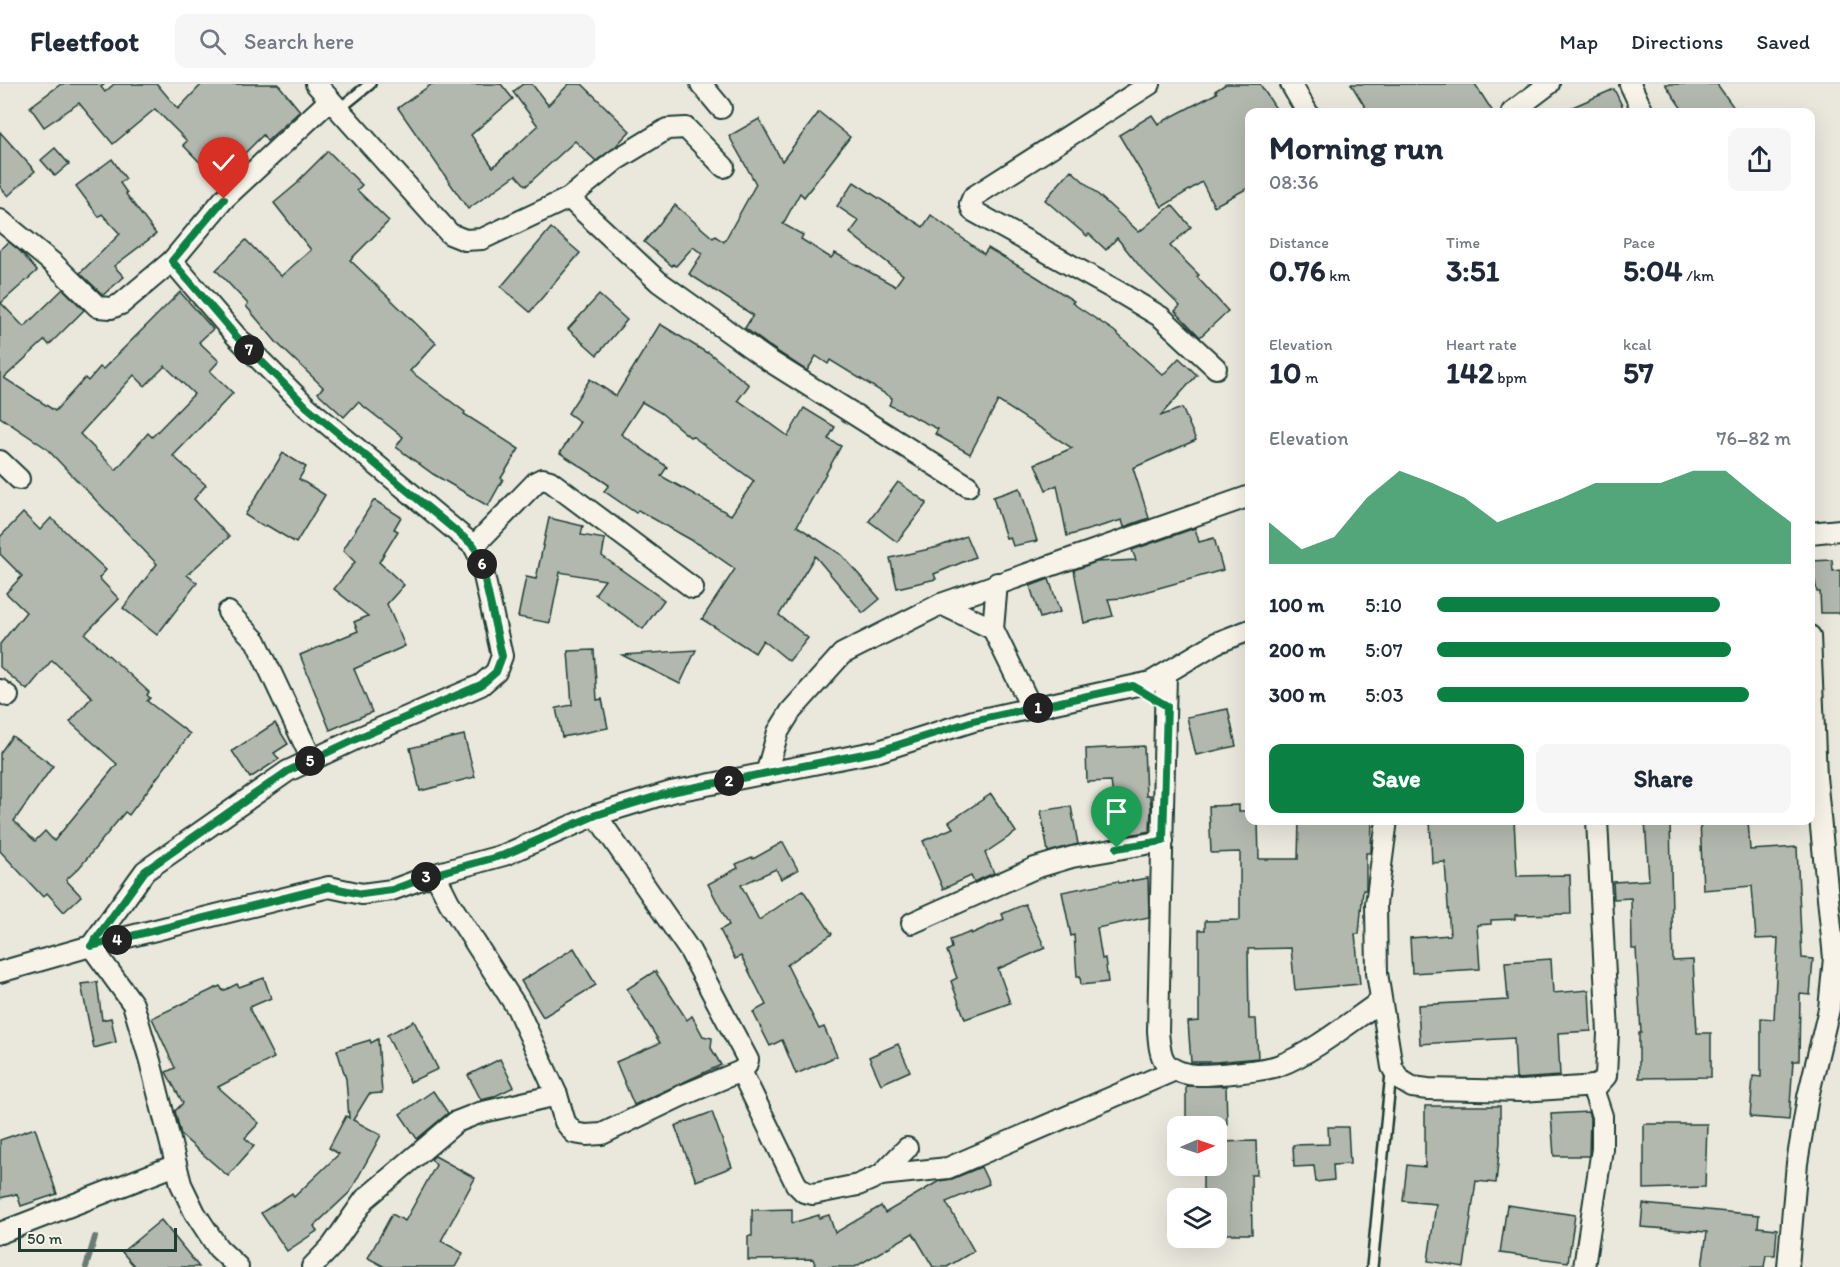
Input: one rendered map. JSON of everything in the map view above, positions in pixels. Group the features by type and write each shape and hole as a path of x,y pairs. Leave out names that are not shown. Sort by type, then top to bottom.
{"street":[{"path":"316,84 450,234 465,240 482,239 569,198 616,160 667,129 686,128 724,167"},
{"path":"701,84 722,108"},
{"path":"1150,84 973,197 970,204 973,211 1161,317 1216,368"},
{"path":"1291,84 1305,108"},
{"path":"1517,108 1549,84"},
{"path":"1630,84 1641,108"},
{"path":"0,220 54,264 98,307 111,308 121,303 172,261 224,199 334,104"},
{"path":"569,198 658,282 768,360 968,486"},
{"path":"91,946 145,871 288,771 481,685 496,672 502,656 480,558 474,546 307,407 236,336 172,261"},
{"path":"0,461 19,479"},
{"path":"474,546 536,482 542,479 550,481 693,588"},
{"path":"766,774 778,732 791,711 842,654 941,604 1245,498"},
{"path":"1815,533 1840,530"},
{"path":"997,583 993,628 1032,709"},
{"path":"941,604 993,628"},
{"path":"228,612 256,641 312,760"},
{"path":"0,972 91,946 329,887 362,894 392,890 435,874 504,855 596,815 671,792 879,751 973,721 1151,682 1216,643 1245,632"},
{"path":"1166,674 1158,1031 1165,1062 1175,1070 1198,1075 1282,1065 1382,1001"},
{"path":"1133,686 1167,706"},
{"path":"1788,1267 1797,1163 1808,1097 1835,1010 1831,828 1816,777 1815,754"},
{"path":"435,874 449,902 517,1008 556,1095 564,1122 574,1133 602,1134 681,1096 741,1071 748,1060 690,951 596,815"},
{"path":"1386,825 1376,904 1377,973 1392,1067 1399,1079 1412,1087 1521,1091 1597,1086 1606,1076 1608,1033 1596,825"},
{"path":"912,923 1035,868 1072,857 1163,841"},
{"path":"91,946 133,1004 181,1184 195,1213 218,1248 238,1267"},
{"path":"741,1071 796,1184 804,1192 813,1194 858,1185 881,1175 948,1168 1175,1070"},
{"path":"1584,1267 1602,1149 1602,1116 1592,1086"},
{"path":"312,1267 332,1246 365,1199 456,1122 488,1110 556,1095"},
{"path":"881,1175 907,1148"},
{"path":"0,1233 176,1165"}],"lane":[{"path":"334,104 370,84"},
{"path":"1372,1267 1392,1067"}],"building":[{"path":"61,84 105,84 101,87 105,92 114,84 157,84 178,109 202,84 278,84 300,111 267,141 263,135 229,169 234,174 222,185 183,145 187,141 155,109 113,144 79,103 44,127 30,107"},
{"path":"432,84 501,84 513,99 471,135 493,167 538,126 513,92 523,84 532,84 548,105 569,84 582,84 630,131 615,147 596,161 575,141 526,186 516,175 468,209 398,108"},
{"path":"1226,84 1260,84 1275,108 1245,108 1245,190 1214,206 1202,182 1162,207 1119,135 1152,115 1158,124 1217,93 1215,91"},
{"path":"1351,84 1475,84 1490,108 1366,108"},
{"path":"1665,84 1717,84 1734,108 1681,108"},
{"path":"1614,89 1623,108 1570,108"},
{"path":"819,112 850,137 804,197 800,193 783,224 803,235 801,239 831,258 835,253 895,286 903,275 850,233 859,221 837,206 854,182 923,227 931,215 984,254 988,248 1037,277 1114,331 1163,375 1179,358 1197,375 1160,416 1182,408 1196,440 1133,468 1149,518 1124,527 1122,520 1067,536 1057,485 1046,490 1035,464 1072,448 998,401 970,454 935,434 938,429 889,405 892,398 830,360 828,364 816,356 807,371 769,346 745,328 753,315 689,274 702,254 693,247 676,266 673,264 672,266 644,242 675,205 713,238 715,236 724,242 756,184 729,136 759,119 782,161"},
{"path":"0,132 35,171 8,196 0,187"},
{"path":"55,148 69,164 55,176 41,160"},
{"path":"328,151 362,185 357,190 389,221 350,260 436,343 410,371 465,412 464,414 519,449 501,478 503,479 488,506 433,474 396,447 403,437 358,402 344,417 318,393 323,387 277,343 246,306 248,304 216,270 246,240 281,276 311,250 274,203 299,182"},
{"path":"112,159 126,179 120,183 126,194 156,234 114,266 124,277 103,295 80,273 120,234 102,214 99,217 76,186"},
{"path":"1071,170 1139,232 1172,205 1191,227 1170,246 1199,275 1197,277 1228,311 1200,337 1175,311 1180,306 1142,269 1117,238 1106,250 1045,200"},
{"path":"551,228 580,253 530,312 501,287"},
{"path":"9,242 37,271 1,303 24,327 63,289 84,310 49,345 45,340 4,378 55,411 85,378 88,381 100,367 103,369 180,292 213,329 199,342 219,361 210,371 233,393 173,456 206,485 194,499 229,537 187,575 197,583 157,635 123,608 157,564 46,448 0,417 0,250","holes":["165,366 194,394 152,437 148,433 116,470 80,434 134,375 145,386"]},
{"path":"599,295 627,320 597,355 568,329"},
{"path":"660,324 708,352 749,385 738,400 788,436 804,408 835,427 828,439 841,446 797,526 842,555 880,599 863,613 815,556 779,615 808,638 789,661 763,640 755,653 702,619 735,569 702,546 638,510 636,513 604,491 609,485 560,453 580,422 568,413 590,379 616,396","holes":["642,402 661,413 690,437 692,436 754,481 731,515 661,476 667,467 621,434"]},
{"path":"283,453 306,467 299,479 325,495 296,543 245,515"},
{"path":"898,482 927,503 897,542 869,521"},
{"path":"1020,488 1037,541 1013,546 1010,537 1006,538 993,497"},
{"path":"374,500 401,517 394,529 398,531 379,562 404,585 387,604 405,646 354,669 372,712 330,730 300,655 358,631 354,622 368,616 334,589 355,562 343,550"},
{"path":"23,513 40,530 51,518 106,570 99,578 119,599 85,634 149,692 147,695 150,698 147,701 190,734 129,815 125,812 79,868 66,880 81,896 64,912 47,893 43,897 0,851 0,753 12,736 53,766 14,821 35,841 45,831 54,841 117,764 70,722 92,697 52,660 27,690 0,667 0,644 26,612 6,593 22,576 0,554 0,537"},
{"path":"549,518 583,526 581,535 605,539 602,556 664,600 643,629 595,594 605,580 560,572 550,623 518,617 526,577 536,579"},
{"path":"1195,528 1199,542 1214,538 1223,570 1123,598 1108,599 1113,616 1084,623 1074,570 1096,562 1136,560 1132,550"},
{"path":"966,536 975,557 934,574 936,579 897,588 890,558 938,547"},
{"path":"1832,560 1833,571 1840,570 1840,613 1821,613 1820,592 1817,592 1815,582 1815,561"},
{"path":"1049,579 1060,612 1040,618 1030,586"},
{"path":"594,650 597,700 602,699 608,728 562,737 556,708 572,705 568,651"},
{"path":"696,650 680,684 622,655"},
{"path":"1228,709 1236,746 1196,755 1187,717"},
{"path":"275,723 288,744 274,753 279,759 250,778 232,751"},
{"path":"464,735 475,777 420,791 410,748"},
{"path":"1144,746 1146,796 1150,795 1151,808 1150,831 1124,836 1124,830 1113,831 1111,814 1115,813 1111,781 1087,782 1086,749"},
{"path":"991,794 1016,832 985,853 994,873 974,882 971,876 943,889 923,841 953,828 949,822"},
{"path":"1239,805 1239,811 1245,811 1245,825 1258,825 1259,859 1298,859 1299,825 1372,825 1371,853 1366,853 1366,890 1363,890 1359,934 1355,934 1360,984 1295,990 1291,948 1248,949 1249,1019 1256,1019 1258,1058 1191,1062 1188,1022 1199,1021 1199,930 1205,930 1205,921 1240,920 1240,852 1211,853 1209,806"},
{"path":"1071,806 1078,844 1048,852 1041,811"},
{"path":"1430,825 1514,825 1517,876 1570,875 1571,914 1515,915 1515,919 1491,920 1491,924 1477,925 1480,969 1412,973 1410,938 1450,935 1445,862 1432,863"},
{"path":"1645,825 1670,825 1673,961 1693,960 1697,1033 1711,1033 1711,1077 1639,1078 1639,1033 1641,1033 1636,949 1632,949 1631,898 1614,899 1613,882 1649,880"},
{"path":"1700,825 1748,825 1750,850 1797,847 1802,958 1813,959 1810,995 1800,994 1799,1061 1793,1061 1789,1120 1750,1117 1753,1076 1761,1077 1761,1018 1774,1019 1778,938 1756,939 1752,886 1703,890"},
{"path":"783,842 798,870 781,879 776,869 741,885 759,920 803,890 832,934 787,965 819,1029 824,1027 837,1056 796,1074 782,1040 770,1046 753,1012 766,1005 741,956 735,959 720,930 729,925 708,884 738,868 736,864 752,857 753,859"},
{"path":"1148,878 1149,917 1097,928 1102,959 1105,958 1108,982 1081,985 1080,976 1077,976 1074,935 1071,936 1062,892 1118,881 1119,883"},
{"path":"1025,904 1045,948 998,969 1010,1003 965,1019 951,981 957,978 947,951 952,948 950,940 971,932 971,934 1004,919 1002,914"},
{"path":"574,948 596,985 543,1017 521,981"},
{"path":"1551,959 1553,993 1589,990 1591,1031 1558,1033 1560,1076 1516,1079 1514,1038 1420,1044 1418,1005 1508,1000 1505,962"},
{"path":"655,971 687,1020 692,1016 703,1036 712,1038 711,1048 721,1065 634,1105 616,1062 660,1043 627,989"},
{"path":"264,978 271,998 250,1007 250,1010 274,1058 218,1087 259,1123 245,1138 254,1146 228,1176 181,1135 175,1111 183,1103 166,1072 175,1068 152,1018 220,986 223,991 237,984 239,987"},
{"path":"97,982 102,1020 111,1018 116,1042 94,1048 81,984"},
{"path":"414,1021 438,1069 410,1082 387,1035"},
{"path":"378,1039 382,1093 369,1094 353,1120 381,1135 350,1192 314,1226 317,1231 287,1251 261,1213 292,1193 294,1197 339,1154 329,1148 346,1116 349,1118 346,1079 337,1050 370,1040 371,1043"},
{"path":"898,1044 910,1071 881,1084 869,1057"},
{"path":"500,1059 514,1087 481,1100 468,1075"},
{"path":"1186,1086 1226,1086 1227,1116 1186,1116"},
{"path":"433,1091 448,1113 417,1139 400,1114"},
{"path":"1425,1106 1500,1106 1500,1142 1496,1183 1476,1181 1464,1267 1428,1261 1436,1204 1403,1201 1407,1165 1425,1167"},
{"path":"712,1112 732,1167 696,1181 675,1126"},
{"path":"1588,1112 1590,1118 1589,1156 1554,1156 1551,1114"},
{"path":"1644,1124 1707,1124 1705,1187 1644,1189"},
{"path":"1328,1127 1348,1127 1350,1164 1333,1165 1334,1180 1316,1182 1314,1166 1294,1167 1293,1145 1329,1144"},
{"path":"35,1128 57,1194 21,1206 17,1194 0,1198 0,1140"},
{"path":"1256,1141 1257,1175 1251,1175 1252,1234 1227,1234 1227,1188 1203,1188 1203,1176 1227,1176 1227,1142"},
{"path":"435,1156 475,1178 441,1241 463,1253 455,1267 385,1267 368,1258 392,1214 405,1221 436,1165 431,1159"},
{"path":"981,1167 989,1184 946,1202 974,1251 947,1267 933,1267 913,1233 855,1267 816,1267 813,1259 748,1260 748,1236 752,1236 752,1210 792,1209 792,1223 819,1215 819,1218 829,1215 835,1233 881,1206 885,1213 939,1181 952,1179"},
{"path":"1643,1204 1759,1215 1758,1227 1777,1229 1775,1255 1766,1255 1764,1267 1702,1267 1707,1232 1641,1227"},
{"path":"1507,1205 1575,1215 1568,1262 1500,1253"},
{"path":"161,1220 199,1267 135,1267 122,1252"}],"waterway":[{"path":"86,1267 95,1237"}],"route":[{"path":"224,199 172,261 236,336 307,407 474,546 480,558 502,656 496,672 481,685 288,771 145,871 91,946 329,887 362,894 392,890 435,874 504,855 596,815 671,792 879,751 973,721 1133,686 1167,706 1163,841 1117,848"}]}
